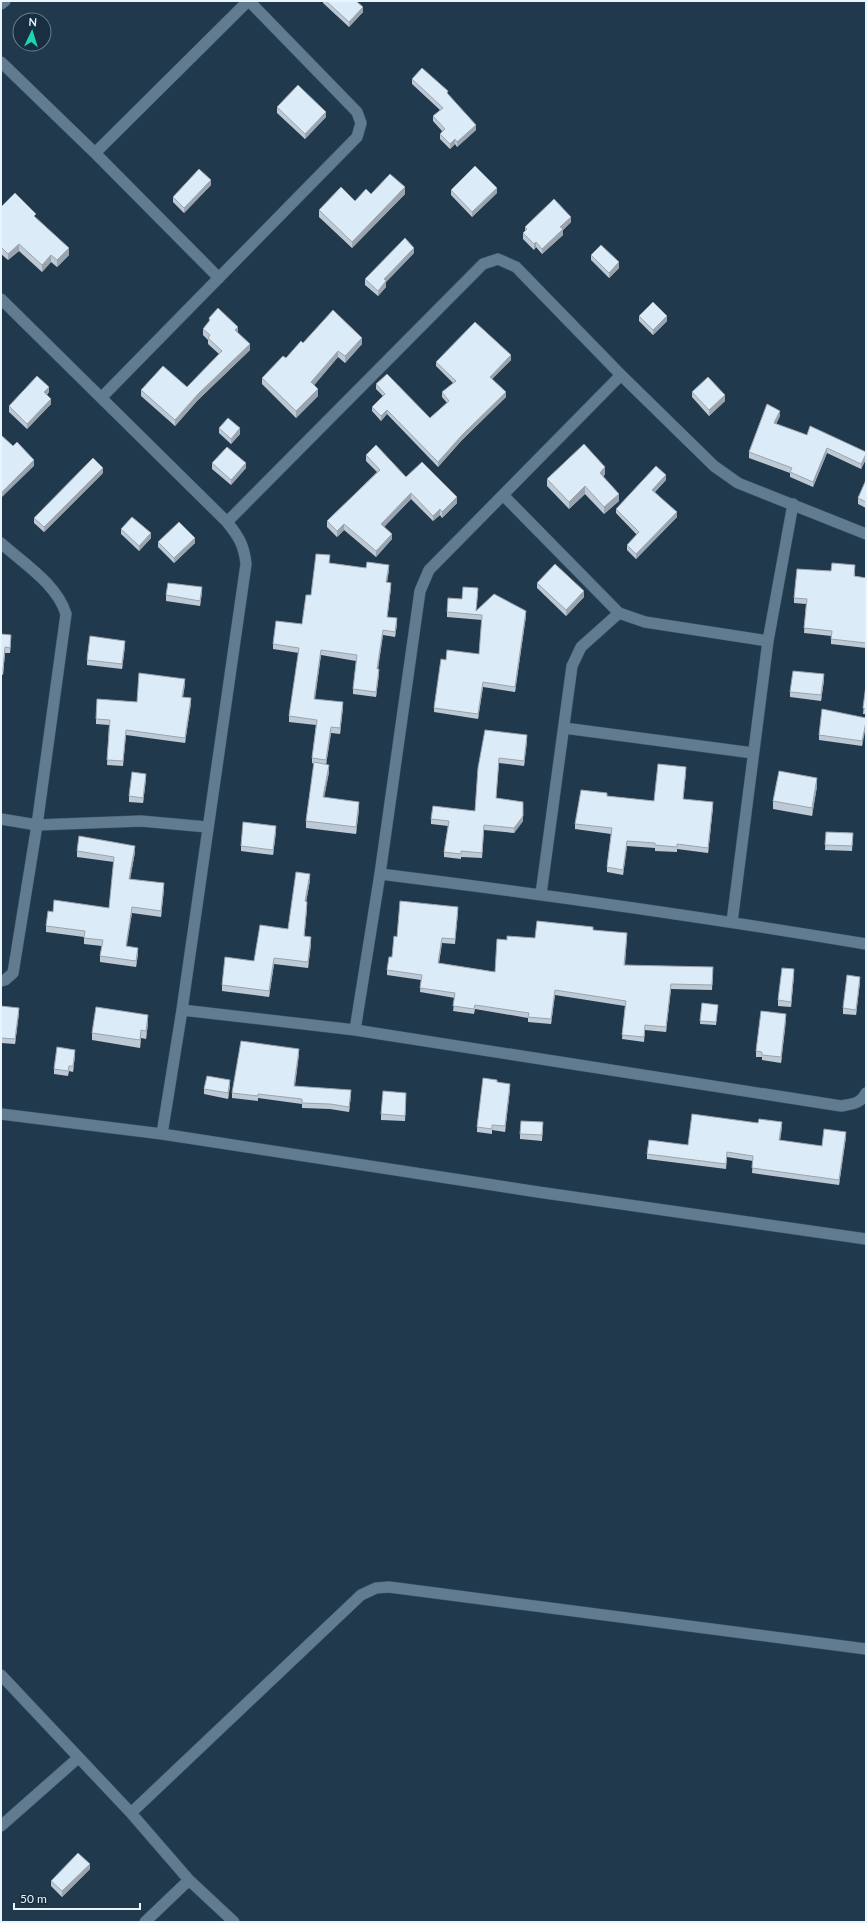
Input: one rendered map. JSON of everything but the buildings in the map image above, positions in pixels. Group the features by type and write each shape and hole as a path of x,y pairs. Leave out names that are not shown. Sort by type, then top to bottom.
{"street":[{"path":"1,4 4,1"},
{"path":"95,153 248,1 357,112 360,123 357,137 102,397"},
{"path":"1,62 95,153 219,278"},
{"path":"227,522 483,264 498,259 516,267 621,375 714,466 738,482 866,534"},
{"path":"1,298 227,522 244,548 246,564 207,827 182,1010 162,1134"},
{"path":"355,1030 380,874 420,591 429,570 621,375"},
{"path":"503,495 619,613 645,622 768,641"},
{"path":"732,922 768,641 793,504"},
{"path":"1,543 53,590 62,601 66,614 37,825 13,973 5,980 1,981"},
{"path":"541,894 572,666 581,647 619,613"},
{"path":"564,728 753,753"},
{"path":"1,819 37,825 141,821 207,827"},
{"path":"380,874 541,894 732,922 866,944"},
{"path":"182,1010 355,1030 841,1106 855,1104 864,1098 866,1093"},
{"path":"1,1114 162,1134 553,1194 866,1239"},
{"path":"131,1813 362,1595 376,1588 389,1587 464,1595 866,1649"},
{"path":"1,1675 131,1813 189,1880 234,1922"},
{"path":"1,1826 78,1758"},
{"path":"145,1922 189,1880"}]}
